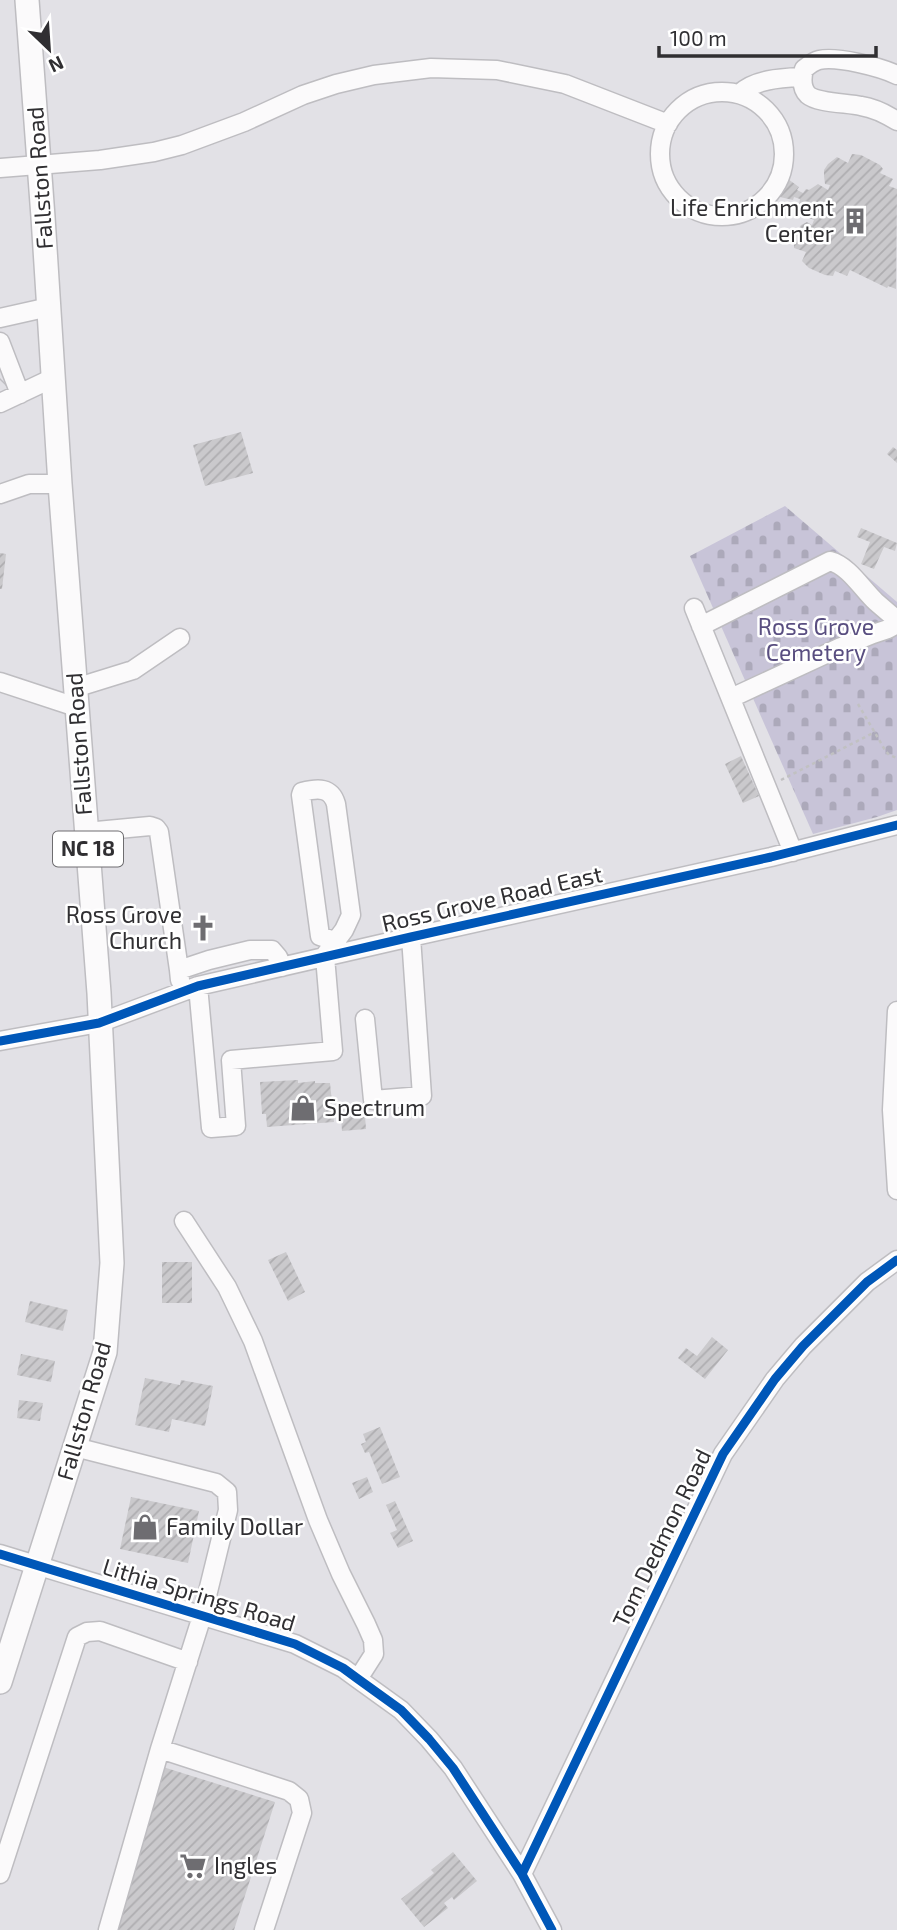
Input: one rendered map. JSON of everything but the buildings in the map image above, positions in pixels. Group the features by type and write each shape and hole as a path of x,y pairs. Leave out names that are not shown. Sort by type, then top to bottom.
{"main road":[{"name":"Fallston Road","path":"0,1682 104,1352 112,1263 99,1023 27,0"}],"street":[{"path":"896,119 863,106 814,99 805,91 802,77 804,69 820,59 852,61 897,75"},
{"path":"0,168 124,157 182,145 244,122 303,95 337,84 374,75 431,68 497,70 565,84 668,124"},
{"path":"739,94 751,86 781,78 802,77"},
{"path":"718,92 739,94 757,102 772,117 782,135 785,155 780,175 770,193 755,207 736,214 715,216 696,210 679,199 667,183 660,163 661,143 668,124 681,107 698,96 718,92"},
{"path":"0,318 49,307"},
{"path":"2,351 7,376 20,394"},
{"path":"0,403 53,378"},
{"path":"0,494 29,484 60,484"},
{"path":"701,626 830,562 837,563 846,571 897,622 888,629 841,647 731,698"},
{"path":"694,608 793,852"},
{"path":"0,682 76,697 133,670 180,638"},
{"path":"205,1062 333,1051 326,948 301,796 302,792 315,789 327,790 334,797 351,915 344,930 326,948"},
{"name":"Ross Grove Road East","path":"0,1041 99,1023 190,990 282,967 326,948 411,937 793,852 897,825"},
{"path":"86,832 150,827 159,832 179,970 190,990 205,1062 211,1128 236,1126 231,1060"},
{"path":"365,1019 373,1100 422,1096 411,937"},
{"path":"179,970 250,950 272,950 282,967"},
{"path":"897,1011 892,1110 897,1190"},
{"path":"184,1221 227,1287 253,1341 318,1520 373,1640 374,1654 358,1679"},
{"name":"Tom Dedmon Road","path":"522,1874 723,1454 775,1379 803,1346 867,1282 897,1261"},
{"path":"75,1447 216,1483 227,1492 228,1510 202,1616 108,1930"},
{"name":"Lithia Springs Road","path":"0,1554 295,1644 343,1668 401,1710 453,1768 522,1874 552,1930"},
{"path":"0,1874 77,1637 100,1631 188,1662"},
{"path":"160,1749 289,1791 299,1799 302,1813 264,1930"}],"path":[{"path":"858,704 889,755 897,758"},
{"path":"787,777 874,732"}],"green space":[{"name":"Ross Grove Cemetery","path":"785,506 897,602 897,810 813,834 690,556"}],"cycle path":[{"path":"0,1041 99,1023 198,986 771,857 897,825"},
{"path":"522,1874 723,1454 775,1379 803,1346 867,1282 897,1260"},
{"path":"0,1554 295,1644 343,1668 401,1710 453,1768 522,1874 552,1930"}],"place":[{"name":"Life Enrichment Center","path":"855,221"},
{"name":"Ross Grove Church","path":"203,928"},
{"name":"Spectrum","path":"303,1108"},
{"name":"Family Dollar","path":"145,1527"},
{"name":"Ingles","path":"193,1866"}]}
